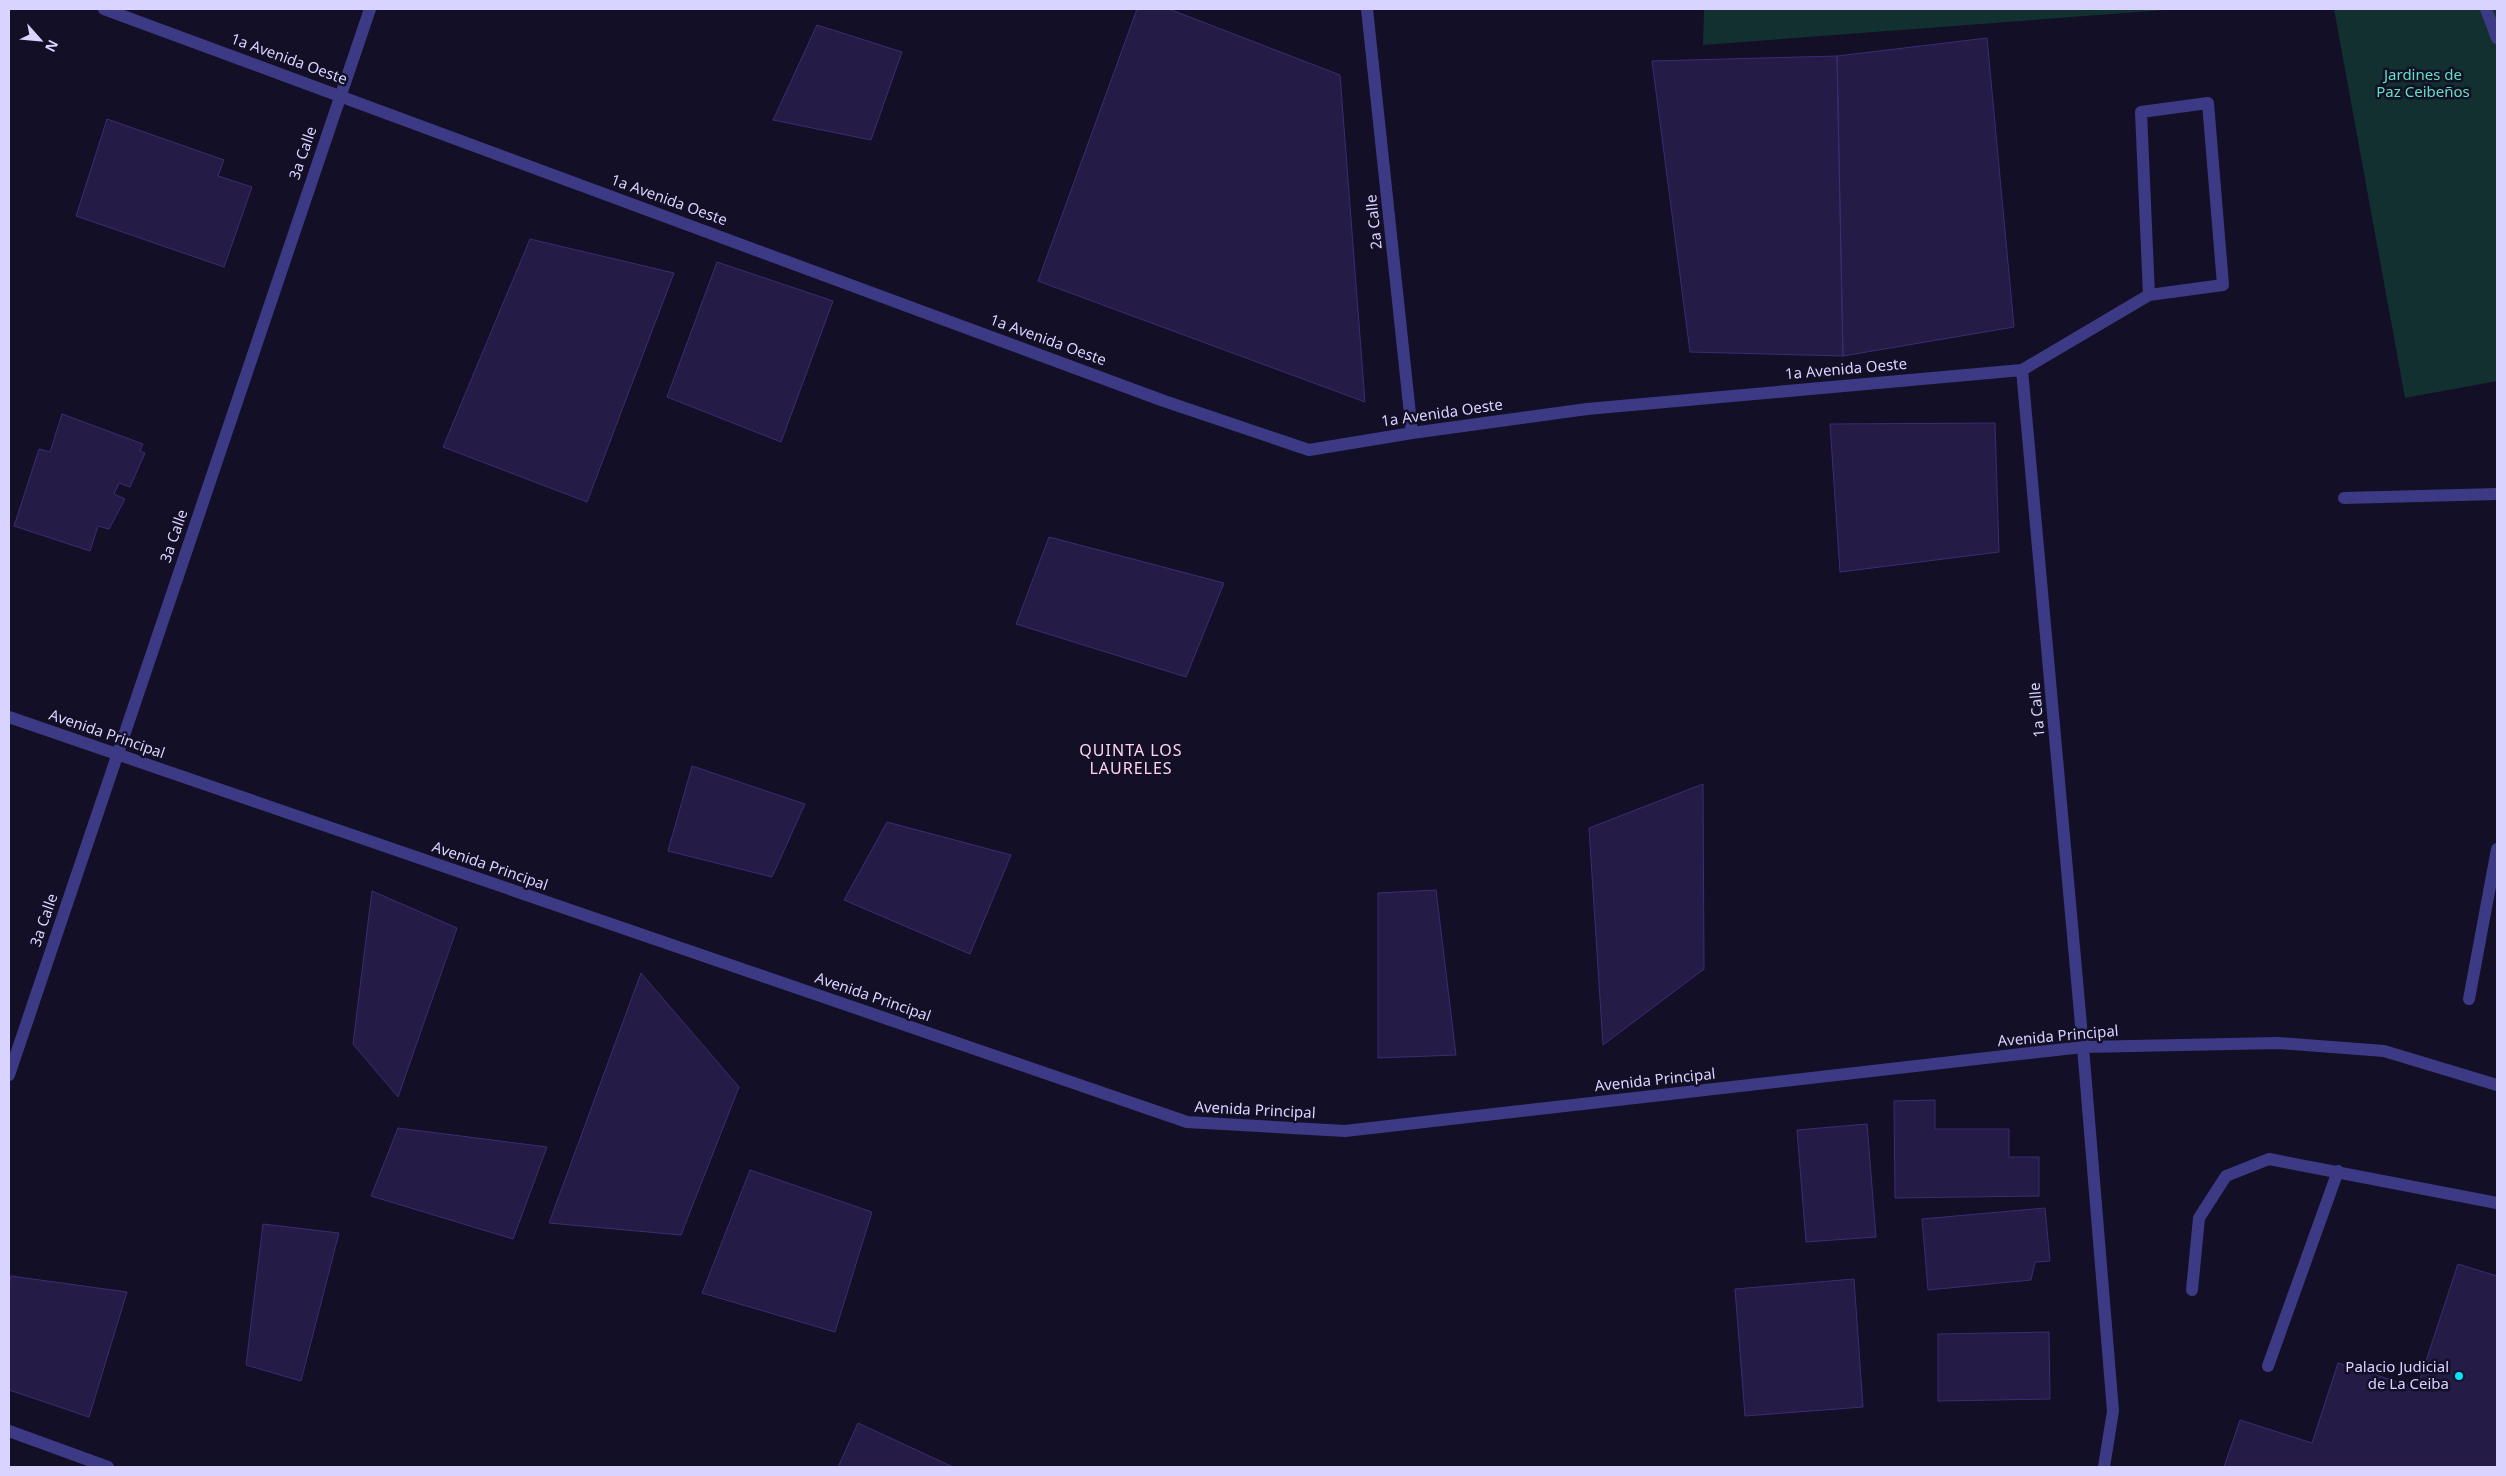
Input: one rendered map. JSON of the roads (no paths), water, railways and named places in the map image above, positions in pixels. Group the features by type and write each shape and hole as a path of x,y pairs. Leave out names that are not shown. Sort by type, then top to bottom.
{"street":[{"name":"1a Avenida Oeste","path":"104,9 1164,400 1309,450 1412,432 1587,409 2022,370"},
{"name":"3a Calle","path":"9,1075 339,95 370,9"},
{"name":"2a Calle","path":"1367,9 1412,432"},
{"path":"2486,9 2497,38"},
{"path":"2022,370 2149,295 2223,285 2208,103 2141,112 2149,295"},
{"name":"1a Calle","path":"2022,370 2084,1047 2113,1411 2104,1467"},
{"path":"2344,498 2497,494"},
{"name":"Avenida Principal","path":"9,718 1187,1122 1345,1131 2084,1047 2278,1042 2384,1051 2497,1085"},
{"path":"2469,999 2497,849"},
{"path":"2192,1290 2199,1218 2226,1176 2269,1159 2497,1203"},
{"path":"2268,1366 2338,1171"},
{"path":"9,1431 108,1467"}],"place":[{"name":"Palacio Judicial de La Ceiba","path":"2459,1376"}],"district":[{"name":"QUINTA LOS LAURELES","path":"1131,759"}],"park label":[{"name":"Jardines de Paz Ceibeños","path":"2423,84"}]}
